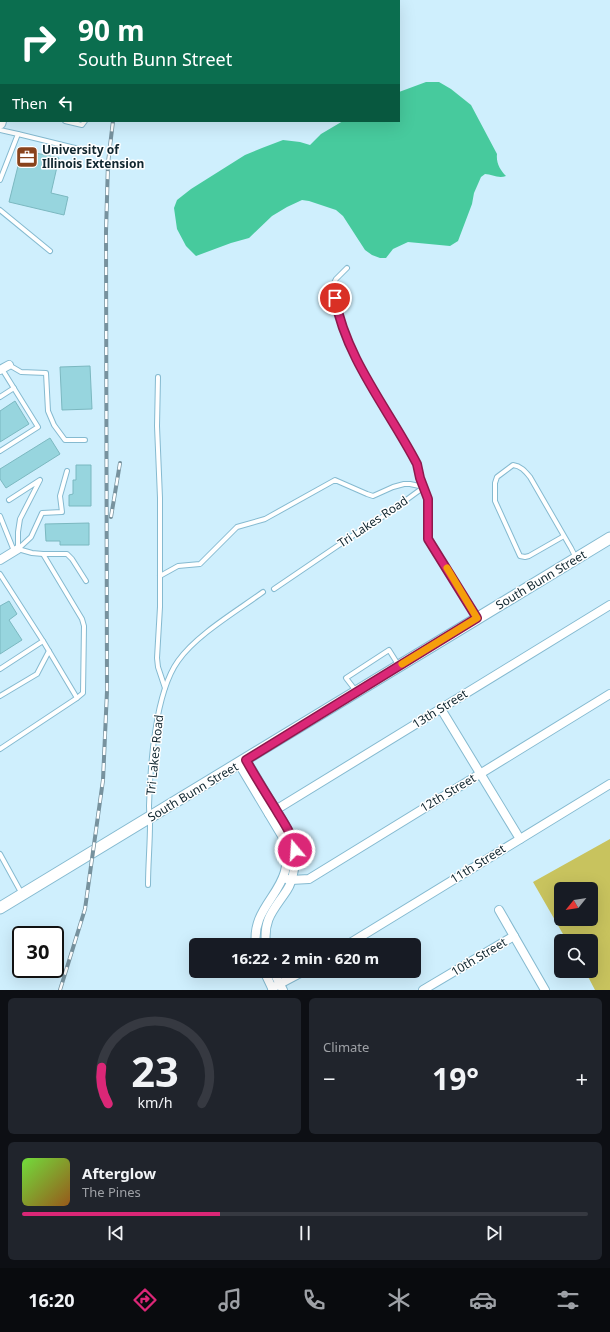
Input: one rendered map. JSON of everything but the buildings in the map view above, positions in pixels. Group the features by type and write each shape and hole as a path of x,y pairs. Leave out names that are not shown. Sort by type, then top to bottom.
{"street":[{"name":"South Bunn Street","path":"0,908 150,819 610,538"},
{"path":"0,560 16,550"},
{"name":"13th Street","path":"273,812 610,605"},
{"name":"12th Street","path":"287,879 309,879 610,694"},
{"path":"441,709 520,838"},
{"path":"242,762 273,812 286,849 288,888 275,906 267,921 266,938"},
{"name":"11th Street","path":"358,938 610,784"},
{"path":"256,938 256,931 261,913 287,879"},
{"path":"499,910 545,990"},
{"name":"10th Street","path":"423,990 514,936"},
{"path":"269,978 277,988"},
{"path":"275,978 277,988"},
{"path":"277,988 293,978"}],"lane":[{"path":"69,122 82,125 84,122"},
{"path":"0,130 79,149"},
{"path":"0,180 18,134"},
{"path":"0,210 50,250"},
{"path":"347,268 336,279 332,287 337,309 352,352 417,464 428,499 428,539 477,618"},
{"path":"0,451 38,427 14,388 4,368"},
{"path":"4,368 21,372 46,373 48,411 54,424 65,440 85,440"},
{"path":"158,377 157,426 160,498 158,668 165,688"},
{"path":"0,396 14,388"},
{"path":"564,536 529,556 520,556 495,501 496,477 513,465 519,466 523,469 530,477 564,536 576,558"},
{"path":"16,550 31,537 42,513 62,512 60,496 67,471"},
{"path":"9,500 40,480 20,519 16,550"},
{"path":"160,576 178,566 200,564 237,527 265,519 335,480 373,496 404,484 424,487"},
{"name":"Tri Lakes Road","path":"274,589 387,514 424,487"},
{"path":"0,516 16,550"},
{"path":"16,550 43,554 67,554 72,559 86,581"},
{"path":"0,748 83,693 84,626 82,619 43,554"},
{"path":"0,574 77,698"},
{"name":"Tri Lakes Road","path":"148,885 152,764 157,721 165,688 178,661 190,647 263,592"},
{"path":"0,669 43,641"},
{"path":"356,692 346,678 389,650 399,666"},
{"path":"0,696 37,674 49,651"},
{"path":"0,854 23,895"}],"shaded area":[{"path":"426,82 439,82 451,89 471,105 497,154 499,166 506,176 500,177 485,174 481,177 458,241 450,246 408,242 393,249 386,258 380,258 365,250 343,216 336,210 302,200 272,216 249,238 196,256 186,246 177,229 174,208 177,200 191,189 245,155 283,140 310,145 321,134 341,122 400,122 400,92"},
{"path":"610,839 610,990 595,990 589,978 598,978 598,934 563,934 558,926 598,926 598,882 554,882 554,918 533,882"}],"railway":[{"path":"60,990 85,909 103,780 107,691 106,232 108,163 113,122"},
{"path":"111,517 120,463"}],"slow traffic":[{"path":"402,664 477,618 447,568"}],"place":[{"name":"University of Illinois Extension","path":"27,157"}],"route":[{"path":"295,850 292,836 246,760 477,618 428,539 428,499 420,478 417,464 352,352 337,309 335,298"}]}
